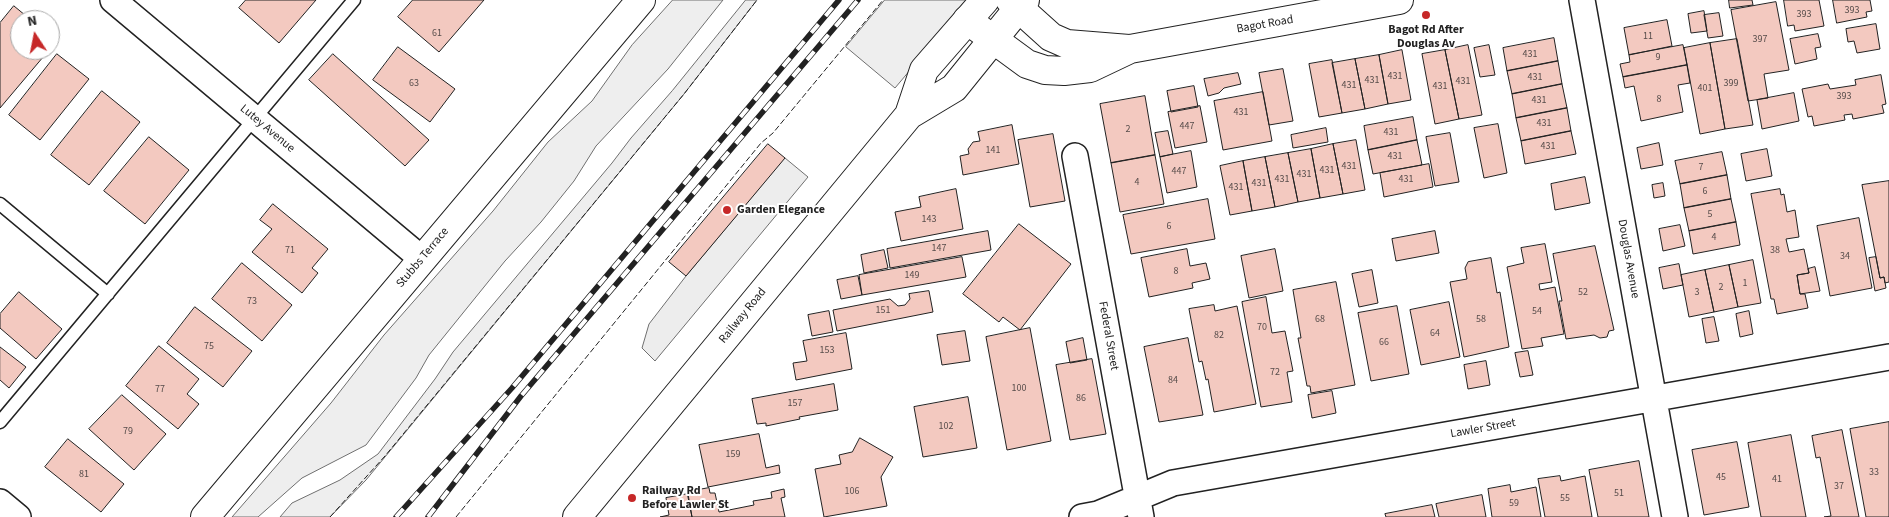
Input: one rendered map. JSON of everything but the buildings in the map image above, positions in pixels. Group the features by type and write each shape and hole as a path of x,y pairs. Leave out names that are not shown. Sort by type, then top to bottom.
{"main road":[{"name":"Stubbs Terrace","path":"205,517 641,0"},
{"name":"Bagot Road","path":"1018,2 1051,38 1067,44 1130,49 1400,0"},
{"name":"Railway Road","path":"577,517 909,115 954,88 993,40 1018,2"},
{"name":"Bagot Road","path":"976,10 993,40 1027,64 1045,70 1090,68 1130,49"},
{"name":"Railway Road","path":"909,115 924,70 976,10"}],"street":[{"name":"Lutey Avenue","path":"113,0 422,258"},
{"name":"Douglas Avenue","path":"1582,0 1675,517"},
{"name":"Federal Street","path":"1076,156 1139,508"},
{"name":"Lawler Street","path":"1082,517 1139,508 1173,483 1889,357"},
{"path":"0,502 18,517"}],"lane":[{"path":"0,422 354,0"},
{"path":"0,204 108,294"}],"shaded area":[{"path":"673,0 723,0 668,69 596,146 574,181 541,222 505,261 429,355 416,378 366,445 302,478 258,517 232,517 331,403 384,335 493,211 548,142 592,101 632,45"},
{"path":"746,0 757,0 684,94 366,480 330,517 280,517 292,503 340,480 378,454 453,352"},
{"path":"885,0 969,0 895,88 846,47"},
{"path":"785,158 808,177 655,361 642,348 649,324 686,276"}],"railway":[{"path":"396,517 512,388 839,0"},
{"path":"428,517 521,396 858,0"}],"fence":[{"path":"330,517 385,456 684,94 757,0"},
{"path":"456,517 761,143 773,133 883,0"}],"place":[{"name":"Bagot Rd After Douglas Av","path":"1426,15"},
{"name":"Garden Elegance","path":"727,210"},
{"name":"Railway Rd Before Lawler St","path":"632,498"}]}
